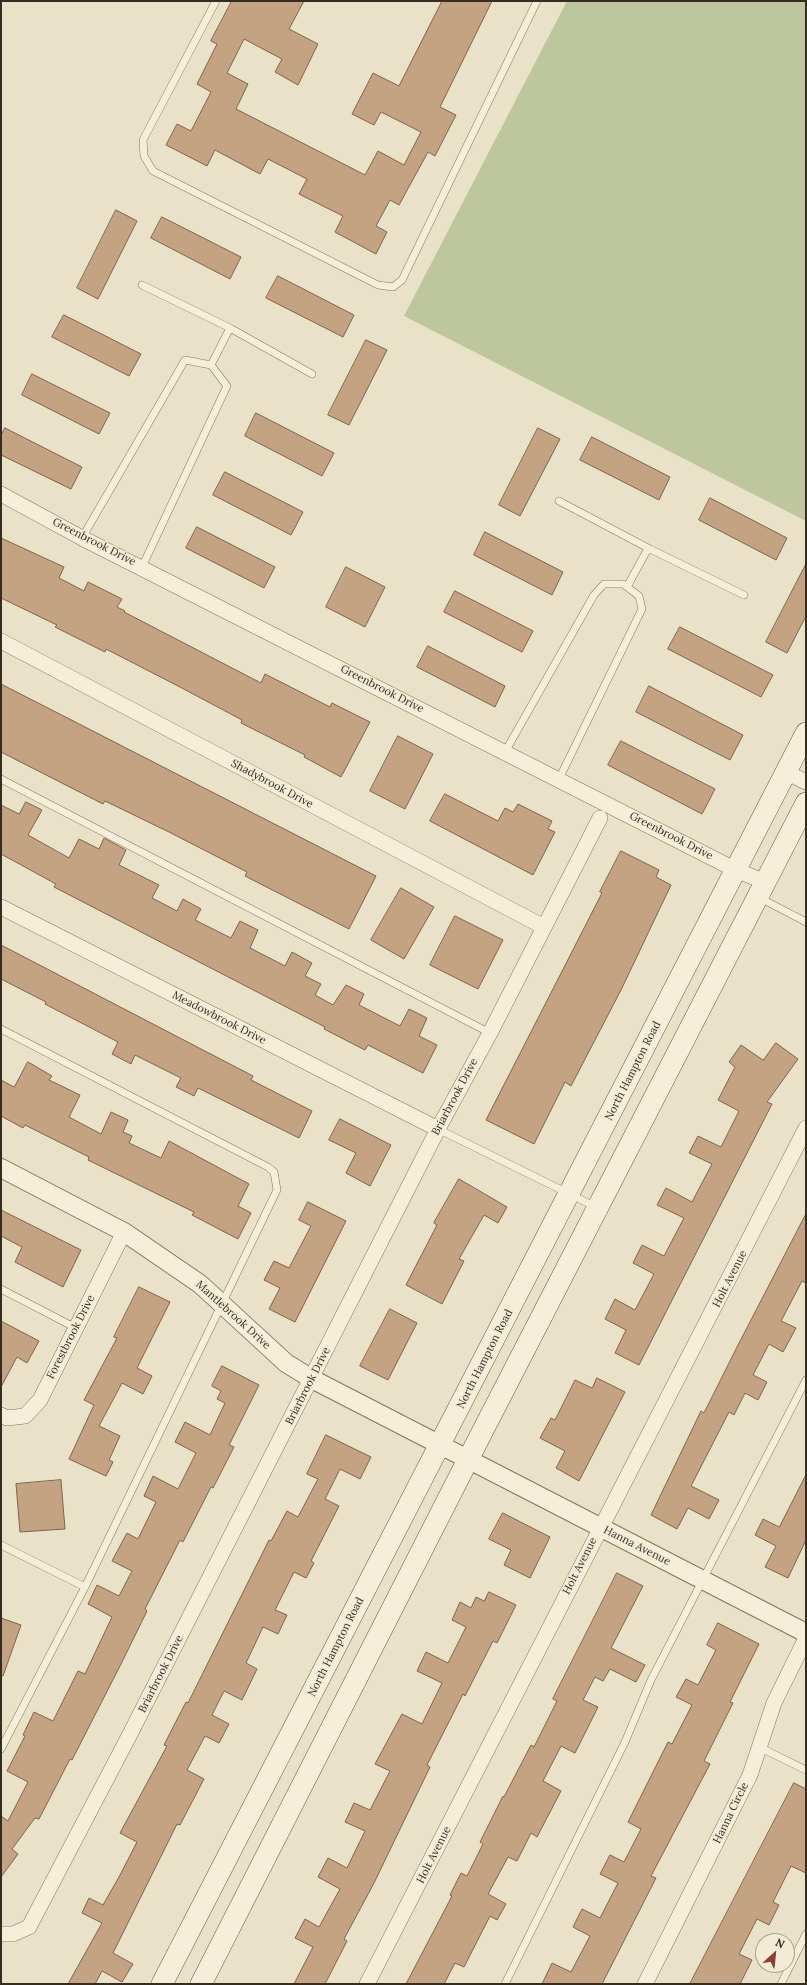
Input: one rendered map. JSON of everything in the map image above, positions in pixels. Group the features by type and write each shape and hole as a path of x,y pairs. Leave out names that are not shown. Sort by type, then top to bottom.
{"main road":[{"name":"North Hampton Road","path":"162,1984 806,733"},
{"path":"202,1984 468,1459 806,803"}],"street":[{"name":"Greenbrook Drive","path":"1,494 82,538 142,567 736,870 761,890"},
{"name":"Shadybrook Drive","path":"1,641 544,927"},
{"path":"786,772 806,782"},
{"name":"Briarbrook Drive","path":"1,1934 13,1934 29,1927 312,1379 438,1129 490,1033 600,818"},
{"name":"Meadowbrook Drive","path":"1,907 438,1129"},
{"name":"Holt Avenue","path":"368,1984 600,1527 725,1289 806,1128"},
{"name":"Mantlebrook Drive","path":"1,1168 124,1232 200,1284 221,1305 286,1363 312,1379 468,1459"},
{"name":"Forestbrook Drive","path":"1,1415 7,1418 24,1416 40,1400 124,1232"},
{"name":"Hanna Avenue","path":"468,1459 806,1633"},
{"name":"Hanna Circle","path":"646,1984 750,1775 774,1703 806,1638"}],"lane":[{"path":"216,1 143,140 144,156 153,171 378,285 392,288 402,280 537,1"},
{"path":"142,285 230,328 312,374"},
{"path":"211,365 230,328"},
{"path":"82,538 185,360 211,365 227,386 142,567"},
{"path":"559,501 650,549 744,595"},
{"path":"627,587 646,552 650,549"},
{"path":"505,752 594,595 604,584 623,584 639,596 642,610 559,779"},
{"path":"1,779 490,1033"},
{"path":"761,890 806,922"},
{"path":"1,1029 268,1167 274,1172 277,1190 85,1587 1,1749"},
{"path":"438,1129 598,1208"},
{"path":"1,1289 76,1328"},
{"path":"505,1984 625,1742 651,1680 806,1380"},
{"path":"1,1545 85,1587"},
{"path":"759,1747 806,1770"},
{"path":"781,1984 806,1934"}],"green space":[{"path":"567,1 806,1 806,521 404,316"}],"building":[{"path":"232,1 304,1 289,29 318,44 298,85 275,72 282,59 244,39 227,73 248,84 236,109 365,175 378,151 404,165 421,132 381,112 374,125 352,114 373,73 399,86 442,1 492,1 440,107 456,115 435,156 428,152 399,205 390,200 376,226 387,232 376,254 335,232 343,216 299,194 307,179 268,159 260,174 215,150 207,166 166,145 177,124 191,131 211,92 197,84 217,44 211,41"},
{"path":"116,210 137,221 98,299 77,288"},
{"path":"162,217 241,257 230,279 151,238"},
{"path":"278,276 354,315 343,337 266,298"},
{"path":"64,315 141,354 129,376 52,337"},
{"path":"366,340 387,350 349,425 328,415"},
{"path":"32,374 110,413 99,434 22,395"},
{"path":"256,413 334,453 322,476 245,436"},
{"path":"5,428 82,467 71,489 1,455 1,436"},
{"path":"538,428 560,439 520,516 499,505"},
{"path":"592,437 670,477 659,500 580,460"},
{"path":"225,472 303,512 291,535 213,495"},
{"path":"710,498 787,538 776,560 699,520"},
{"path":"197,527 275,567 264,588 186,548"},
{"path":"485,532 563,572 552,595 474,555"},
{"path":"1,538 64,567 59,578 84,591 88,582 122,599 117,607 125,611 124,612 261,683 265,674 330,707 332,703 370,722 341,777 304,757 305,755 241,723 242,720 180,687 106,649 105,652 55,627 57,625 1,598"},
{"path":"806,564 806,616 787,653 766,642"},
{"path":"346,567 385,587 365,627 326,607"},
{"path":"455,591 533,631 522,652 444,612"},
{"path":"680,627 773,675 761,697 668,649"},
{"path":"428,646 505,686 495,707 417,667"},
{"path":"1,684 376,876 349,929 245,876 247,872 169,832 105,801 103,804 1,752"},
{"path":"649,686 743,735 730,760 636,712"},
{"path":"398,736 433,754 405,809 370,791"},
{"path":"621,741 715,789 702,814 608,765"},
{"path":"445,794 498,821 505,808 513,812 518,804 552,821 548,829 555,832 533,875 430,821"},
{"path":"26,802 42,810 28,835 69,858 79,839 99,849 104,838 126,850 119,865 159,885 152,898 177,911 183,899 201,909 195,920 231,938 240,921 258,930 250,948 285,966 292,952 312,963 305,976 321,984 315,995 333,1005 346,985 364,994 359,1005 400,1026 409,1009 427,1018 419,1036 437,1045 423,1073 368,1045 365,1050 324,1029 325,1027 54,887 56,884 1,854 1,805 19,814"},
{"path":"621,851 659,870 656,877 671,885 621,990 571,1086 565,1082 534,1144 486,1120 602,893 600,892"},
{"path":"401,888 434,907 404,959 371,940"},
{"path":"455,916 503,940 478,989 430,965"},
{"path":"1,945 253,1076 251,1080 312,1111 299,1138 198,1088 194,1096 176,1087 181,1078 135,1055 131,1064 112,1054 118,1042 1,979"},
{"path":"776,1043 798,1059 767,1102 772,1104 639,1365 615,1353 626,1330 605,1319 615,1299 635,1310 654,1274 633,1263 642,1245 664,1256 684,1218 657,1205 666,1188 692,1202 712,1164 689,1153 698,1136 721,1147 739,1111 718,1100 735,1067 729,1062 741,1045 763,1060"},
{"path":"28,1062 52,1076 49,1080 80,1095 69,1117 101,1134 111,1112 128,1120 123,1132 132,1136 129,1143 161,1158 169,1141 249,1184 238,1206 251,1213 238,1239 192,1215 194,1212 88,1160 89,1157 25,1125 23,1128 1,1116 1,1080 14,1087"},
{"path":"340,1119 391,1145 370,1186 346,1173 356,1153 329,1140"},
{"path":"459,1179 507,1207 498,1223 484,1215 459,1259 464,1261 442,1304 406,1285 437,1225 434,1223"},
{"path":"308,1202 346,1221 295,1322 269,1309 280,1288 264,1280 274,1261 289,1268 311,1226 299,1220"},
{"path":"1,1210 81,1250 63,1287 15,1262 22,1247 1,1236"},
{"path":"806,1214 806,1283 802,1281 781,1321 796,1328 783,1352 769,1344 753,1375 767,1382 758,1400 745,1393 734,1415 729,1412 691,1486 719,1500 709,1519 688,1508 677,1529 651,1515 701,1411 704,1413"},
{"path":"139,1287 170,1302 137,1368 152,1376 143,1394 122,1383 99,1426 120,1436 109,1460 113,1462 106,1476 69,1459 94,1405 84,1400 117,1338 114,1337"},
{"path":"390,1309 417,1323 388,1380 360,1366"},
{"path":"1,1321 39,1341 27,1363 17,1357 1,1387"},
{"path":"222,1366 259,1385 229,1445 234,1447 213,1488 211,1487 183,1542 180,1540 145,1609 147,1611 121,1664 72,1760 70,1759 39,1819 35,1818 12,1849 18,1854 1,1877 1,1816 8,1821 28,1782 7,1771 25,1736 23,1735 34,1712 53,1721 78,1671 85,1674 112,1617 88,1604 97,1585 119,1596 132,1571 112,1561 127,1533 138,1539 156,1502 144,1496 153,1476 178,1489 196,1453 175,1442 185,1422 210,1435 225,1403 217,1399 221,1391 212,1386"},
{"path":"597,1378 625,1392 579,1481 556,1468 565,1451 540,1438 551,1418 555,1420 575,1380 592,1388"},
{"path":"326,1435 371,1457 360,1479 340,1469 325,1499 339,1506 311,1561 314,1563 306,1578 294,1572 275,1610 287,1615 278,1634 263,1627 246,1663 257,1669 242,1700 224,1691 212,1715 229,1724 219,1743 205,1736 187,1770 204,1779 180,1825 177,1824 113,1953 133,1964 122,1982 102,1971 95,1984 68,1984 102,1923 82,1913 89,1898 103,1905 137,1842 120,1833 167,1746 164,1745 186,1702 188,1703 269,1540 271,1541 287,1511 298,1517 318,1479 307,1474"},
{"path":"806,1475 806,1540 788,1578 765,1567 776,1546 755,1535 763,1519 779,1527"},
{"path":"61,1480 65,1529 20,1532 16,1484"},
{"path":"503,1513 550,1537 530,1578 504,1565 511,1550 489,1539"},
{"path":"617,1573 643,1586 611,1648 645,1665 636,1682 610,1669 603,1681 595,1677 583,1700 598,1707 575,1753 561,1746 543,1781 561,1791 537,1837 531,1833 517,1861 508,1857 488,1894 506,1904 497,1920 490,1916 464,1967 455,1963 444,1984 406,1984 452,1896 450,1895 461,1873 467,1876 483,1844 480,1842 503,1796 504,1797 531,1745 534,1747 557,1701 553,1699"},
{"path":"489,1592 516,1605 497,1643 493,1641 465,1696 463,1694 427,1765 430,1767 374,1883 344,1939 347,1941 325,1984 294,1984 313,1947 295,1938 305,1919 319,1927 340,1889 318,1877 328,1858 347,1868 365,1831 345,1822 354,1803 370,1810 390,1771 375,1764 402,1714 422,1724 442,1683 417,1671 426,1652 448,1663 466,1627 452,1620 460,1602 471,1608 476,1597 484,1601"},
{"path":"1,1618 21,1625 3,1676 1,1675"},
{"path":"718,1623 759,1644 730,1702 733,1703 704,1761 710,1764 651,1876 656,1878 602,1984 542,1984 552,1963 571,1972 590,1936 573,1927 582,1909 600,1918 618,1883 600,1874 610,1855 624,1862 641,1829 628,1822 668,1742 672,1744 692,1705 676,1697 686,1679 698,1685 716,1650 707,1645"},
{"path":"794,1783 806,1789 806,1873 791,1866 773,1902 779,1905 769,1925 757,1919 739,1954 752,1960 740,1984 690,1984"}]}
